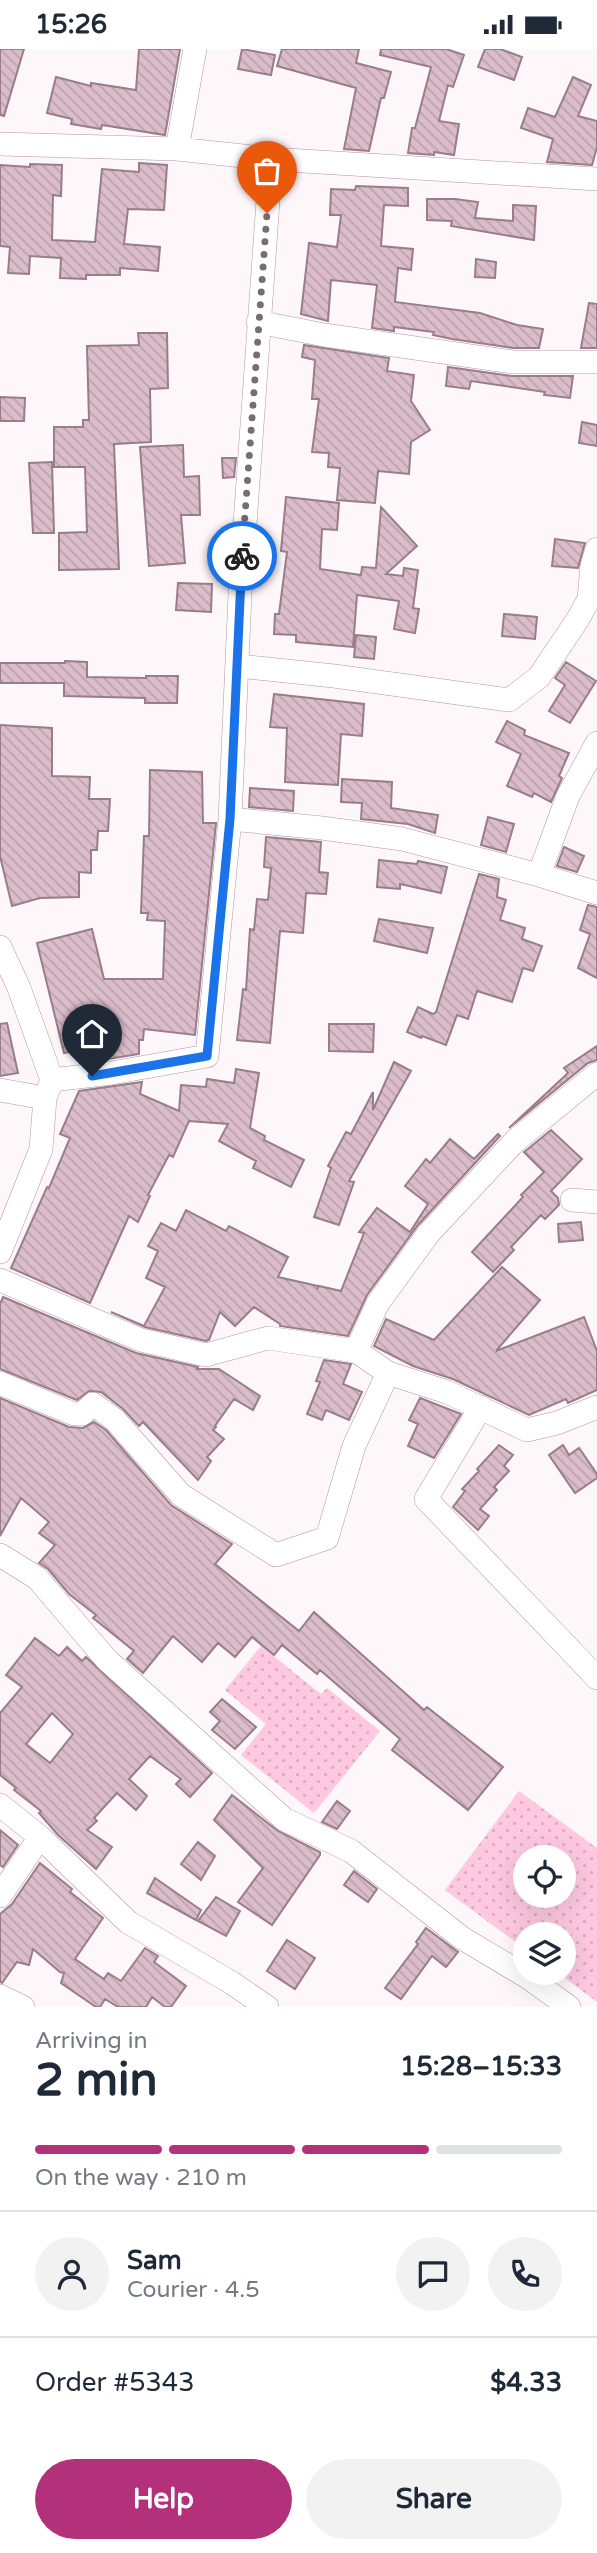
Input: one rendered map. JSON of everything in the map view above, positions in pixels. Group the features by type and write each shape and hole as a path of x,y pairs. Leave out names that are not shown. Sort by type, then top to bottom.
{"street":[{"path":"177,149 195,49"},
{"path":"0,143 177,149 271,159 597,179"},
{"path":"0,1090 49,1089 112,1073 207,1056 230,819 240,594 271,159"},
{"path":"258,322 324,335 513,362 597,362"},
{"path":"238,666 509,699 539,677 593,601 592,566 597,549"},
{"path":"539,875 568,796 597,743"},
{"path":"230,819 402,839 597,893"},
{"path":"0,947 19,988 49,1089 41,1149 0,1252"},
{"path":"356,1351 378,1303 429,1233 515,1141 597,1074"},
{"path":"572,1200 597,1202"},
{"path":"0,1280 141,1340 206,1355 268,1338 356,1351 388,1373 447,1391 527,1430 557,1423 597,1407"},
{"path":"0,1383 74,1414 82,1413 93,1404 116,1420 180,1495 276,1555 327,1538 354,1446 388,1373"},
{"path":"481,1407 426,1499 597,1678"},
{"path":"0,1555 37,1578 107,1660 284,1819 351,1851 462,1938 529,1978 569,2007"},
{"path":"0,1805 40,1837 128,1922 232,1983 267,2007"},
{"path":"0,1896 40,1837"},
{"path":"0,1996 23,2007"}],"shaded area":[{"path":"261,1646 321,1694 327,1688 380,1731 314,1813 241,1755 266,1724 225,1690"},
{"path":"519,1791 597,1848 597,2002 574,1985 576,1922 513,1922 513,1940 445,1890"}],"building":[{"path":"0,49 24,49 4,116 0,115"},
{"path":"139,49 180,49 165,135 102,125 101,129 71,124 72,119 47,113 56,77 91,86 91,83 136,90"},
{"path":"242,49 275,55 271,75 238,69"},
{"path":"282,49 359,49 356,63 391,72 384,98 381,98 369,151 344,149 356,88 277,66"},
{"path":"381,49 446,49 464,55 453,87 448,85 439,121 459,124 454,155 434,152 434,155 408,153 412,128 415,128 431,67 380,55"},
{"path":"485,49 500,49 522,57 514,80 478,67"},
{"path":"573,77 591,85 578,116 597,121 597,147 592,165 547,162 553,139 521,128 528,108 555,117"},
{"path":"139,163 167,165 164,210 128,209 124,244 160,247 158,271 120,268 120,275 86,275 86,279 60,278 61,258 30,256 29,274 8,273 10,247 0,246 0,165 62,165 61,196 53,195 52,240 95,242 102,169 139,172"},
{"path":"356,186 408,188 408,206 384,205 381,246 413,249 411,270 398,268 395,302 480,313 517,325 543,329 539,348 514,348 394,327 394,331 372,328 377,285 331,280 328,321 301,314 309,243 337,247 341,215 330,215 331,189 355,190"},
{"path":"427,199 478,202 475,218 513,221 513,205 536,206 534,240 451,226 452,221 427,220"},
{"path":"476,259 496,262 495,278 475,277"},
{"path":"589,303 597,304 597,348 581,348"},
{"path":"138,333 167,333 168,388 150,389 151,442 114,444 119,569 59,570 59,533 87,532 85,467 54,467 54,427 83,427 83,420 89,420 87,346 139,345"},
{"path":"304,345 389,358 387,371 414,375 411,401 430,430 411,442 409,474 378,471 375,503 337,500 340,468 328,467 329,453 312,452 319,399 312,399 315,360 302,357"},
{"path":"448,367 511,376 573,376 570,398 471,381 469,389 446,386"},
{"path":"0,397 25,398 24,421 0,421"},
{"path":"582,422 597,425 597,446 579,443"},
{"path":"183,445 184,477 199,476 200,515 181,515 185,563 149,566 140,447"},
{"path":"222,458 236,458 234,477 223,478"},
{"path":"52,462 54,533 33,533 29,463"},
{"path":"286,497 339,503 337,530 322,529 320,569 361,575 362,567 376,568 381,507 417,546 386,574 403,576 404,568 418,570 413,608 419,609 415,633 394,629 399,601 357,595 353,647 296,642 296,635 274,634 275,614 279,614 287,552 281,551"},
{"path":"555,539 585,543 578,568 552,566"},
{"path":"178,583 212,584 211,612 176,610"},
{"path":"504,614 537,617 535,639 502,636"},
{"path":"356,635 376,637 374,659 354,657"},
{"path":"87,662 87,677 178,676 177,703 145,703 145,698 64,696 64,683 0,683 0,663"},
{"path":"566,662 596,681 570,723 549,711 565,685 555,678"},
{"path":"274,694 364,704 362,736 341,734 338,785 285,782 287,728 270,727"},
{"path":"507,721 525,730 524,735 569,753 551,802 534,793 532,797 507,786 521,754 496,742"},
{"path":"0,725 52,728 52,776 90,777 89,799 110,799 108,831 98,831 97,850 91,850 91,873 79,872 79,897 40,898 12,906 0,856"},
{"path":"150,770 202,772 203,823 216,823 195,1035 144,1029 143,1040 139,1040 139,1054 89,1062 88,1048 64,1053 37,943 92,929 104,979 163,979 165,921 147,920 148,913 141,913 144,836 149,836"},
{"path":"342,779 392,782 391,808 438,815 435,833 408,824 361,819 362,803 341,802"},
{"path":"250,788 294,791 293,811 249,807"},
{"path":"488,817 514,824 506,852 481,845"},
{"path":"266,837 321,842 319,872 328,873 326,894 306,893 303,933 280,931 270,1043 237,1040 243,989 246,990 250,929 254,930 257,899 268,900 271,868 264,867"},
{"path":"564,847 584,856 577,872 557,866"},
{"path":"379,860 417,864 418,861 447,867 441,893 400,884 400,889 377,887"},
{"path":"479,874 499,879 497,897 506,900 500,920 525,928 522,939 542,946 533,971 523,968 512,1002 477,991 468,1019 457,1015 446,1045 407,1032 418,1007 433,1014 436,1012"},
{"path":"588,905 597,907 597,978 578,968 590,934 580,930"},
{"path":"379,919 433,928 427,953 374,941"},
{"path":"7,1023 18,1073 0,1076 0,1024"},
{"path":"329,1024 374,1024 373,1052 329,1051"},
{"path":"597,1046 597,1060 588,1063 509,1128 568,1073 564,1068"},
{"path":"394,1062 411,1071 349,1181 354,1182 339,1225 314,1217 331,1168 328,1166 346,1132 351,1134 373,1092 373,1110"},
{"path":"236,1069 259,1073 250,1128 265,1136 264,1140 304,1160 291,1187 253,1168 256,1161 219,1141 228,1124 189,1121 173,1157 169,1155 148,1195 150,1196 138,1222 129,1216 90,1303 11,1268 70,1138 60,1134 79,1091 142,1082 140,1094 179,1111 181,1085 206,1087 207,1079 234,1083"},
{"path":"551,1130 582,1159 551,1191 558,1198 559,1205 545,1219 541,1215 511,1247 514,1250 493,1272 472,1252 544,1172 524,1152"},
{"path":"498,1134 500,1136 418,1225 367,1295 348,1336 280,1326 254,1307 235,1326 220,1312 209,1340 206,1341 145,1327 111,1312 144,1326 165,1287 146,1278 158,1251 148,1246 161,1223 176,1231 186,1210 226,1231 229,1226 288,1257 278,1277 318,1286 317,1289 319,1286 341,1291 364,1233 359,1232 377,1208 410,1232 428,1204 405,1186 426,1159 430,1163 450,1139 474,1159"},
{"path":"581,1222 583,1240 559,1242 558,1224"},
{"path":"502,1267 540,1300 496,1351 584,1317 597,1351 597,1390 568,1403 566,1399 529,1415 453,1379 413,1366 374,1346 386,1319 434,1340"},
{"path":"3,1297 136,1353 198,1367 197,1369 219,1369 260,1396 253,1410 234,1399 213,1430 224,1439 207,1457 211,1461 198,1480 143,1422 139,1426 101,1392 89,1391 77,1400 0,1369 0,1304"},
{"path":"324,1360 351,1364 343,1384 362,1392 349,1420 326,1410 322,1420 307,1414 320,1382 316,1381"},
{"path":"0,1398 69,1427 83,1428 94,1422 106,1430 171,1505 232,1544 215,1564 299,1631 314,1612 424,1710 427,1707 503,1767 468,1810 392,1750 400,1739 320,1670 317,1674 282,1645 274,1655 252,1637 235,1657 218,1643 202,1662 173,1636 143,1673 127,1659 134,1651 93,1618 96,1615 69,1594 48,1569 39,1563 55,1545 39,1533 49,1522 21,1498 0,1536"},
{"path":"420,1398 461,1414 434,1458 408,1446 418,1424 409,1420"},
{"path":"499,1445 513,1455 504,1466 509,1471 494,1487 497,1490 480,1509 489,1516 478,1530 453,1507 465,1491 462,1489"},
{"path":"563,1445 569,1455 579,1448 597,1474 597,1478 575,1493 549,1455"},
{"path":"35,1638 59,1656 67,1647 82,1661 86,1657 212,1773 190,1797 176,1784 181,1779 150,1756 129,1779 147,1796 142,1803 136,1810 117,1793 94,1818 97,1821 87,1830 112,1847 96,1869 58,1835 39,1813 41,1811 0,1775 0,1713 22,1687 6,1675","holes":["52,1713 73,1734 50,1763 26,1744"]},
{"path":"222,1699 256,1727 235,1749 212,1730 220,1721 210,1712"},
{"path":"232,1795 278,1831 320,1852 272,1925 238,1902 263,1868 214,1820"},
{"path":"337,1801 350,1811 337,1829 322,1822"},
{"path":"0,1830 18,1845 3,1867 0,1865"},
{"path":"198,1842 215,1856 201,1880 181,1864"},
{"path":"40,1863 72,1889 70,1892 103,1918 75,1959 104,1979 108,1973 121,1981 145,1948 158,1956 154,1962 186,1986 171,2007 165,2007 152,1997 146,2007 118,2007 105,1999 100,2007 96,2007 61,1983 64,1973 33,1949 29,1965 17,1962 2,1983 0,1982 0,1914 12,1904"},
{"path":"354,1871 377,1889 368,1902 344,1885"},
{"path":"155,1878 201,1910 196,1920 147,1893"},
{"path":"216,1897 240,1911 226,1936 198,1921"},
{"path":"426,1928 458,1952 446,1967 432,1956 401,1999 385,1988 418,1944 416,1942"},
{"path":"287,1940 315,1958 295,1989 267,1971"}],"way so far":[{"path":"242,556 267,213"}],"route":[{"path":"92,1076 207,1056 230,819 242,556"}]}
